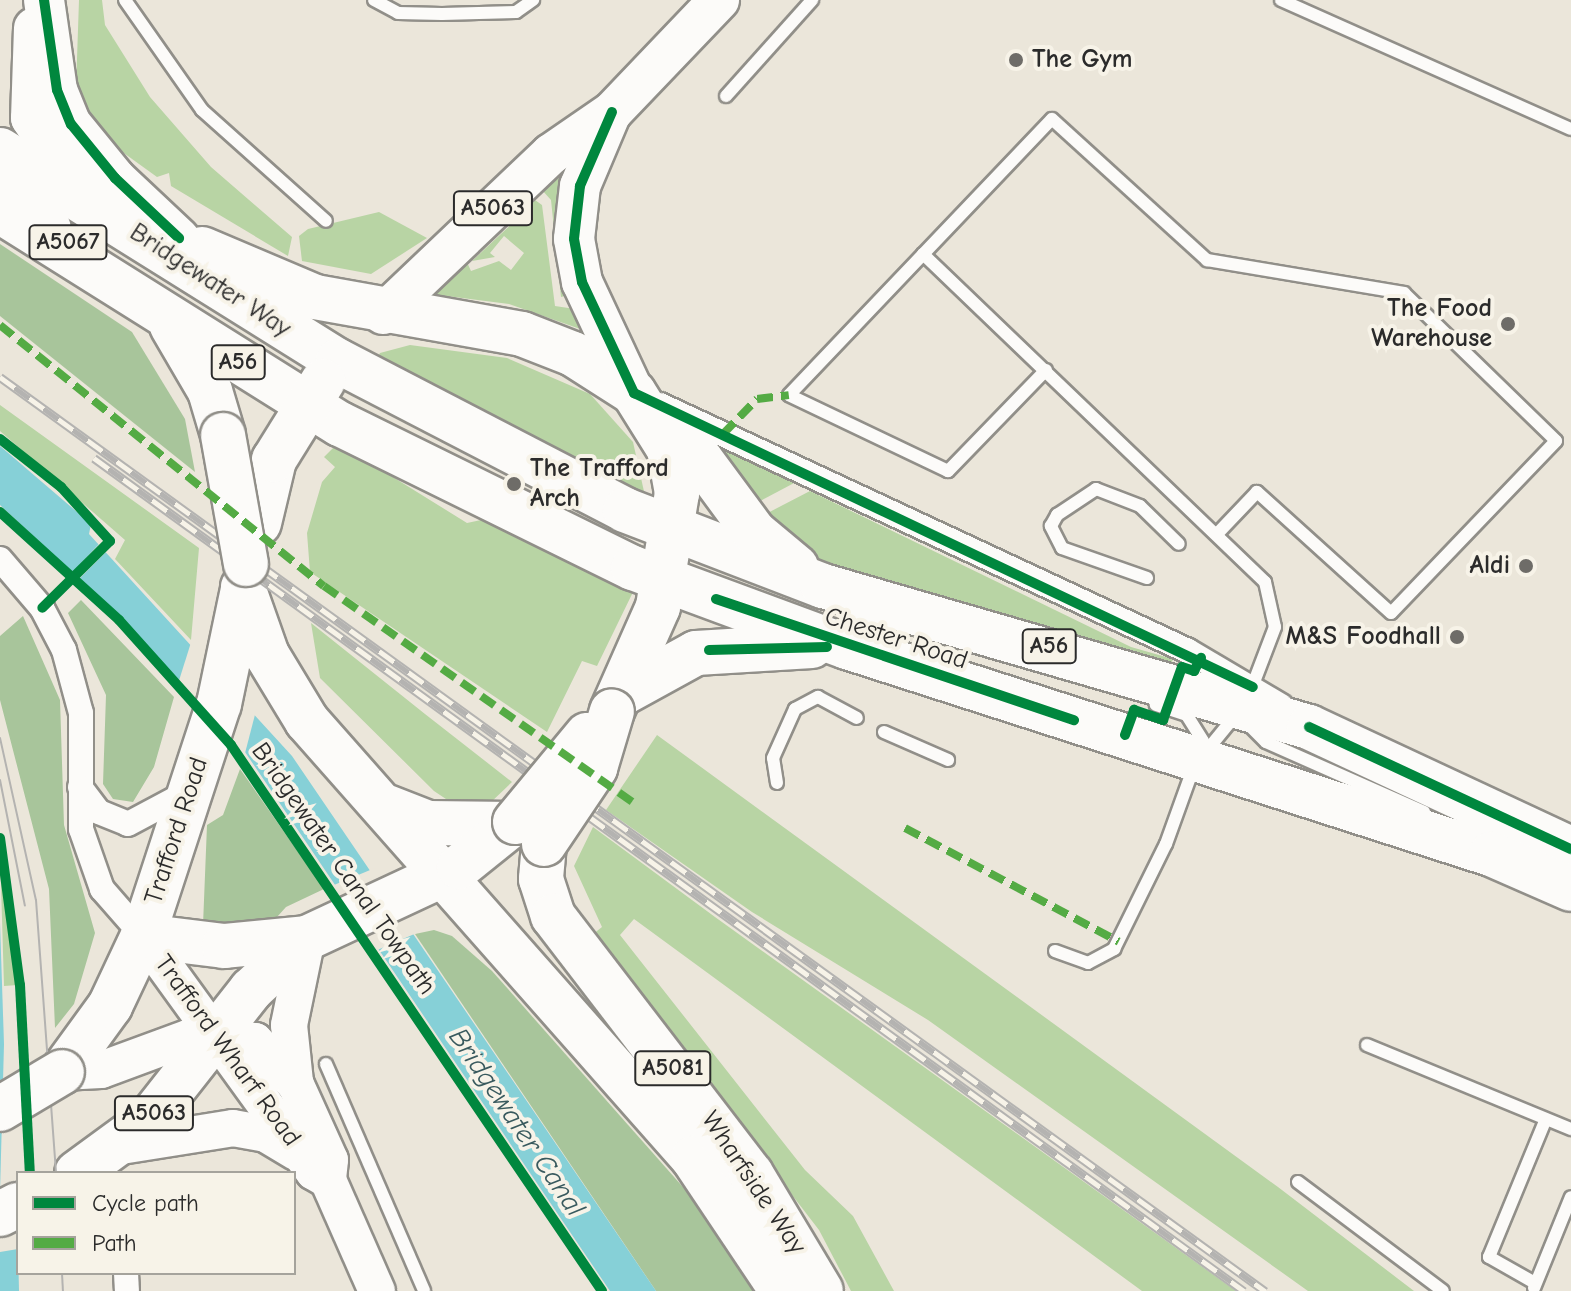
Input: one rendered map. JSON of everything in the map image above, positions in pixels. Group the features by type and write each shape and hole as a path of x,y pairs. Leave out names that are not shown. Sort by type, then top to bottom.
{"highway":[{"name":"Bridgewater Way","path":"0,150 338,361"},
{"path":"96,208 179,238 303,293 383,314 338,361 323,414 286,465 259,523 245,599"},
{"name":"Bridgewater Way","path":"0,211 152,310 323,414"},
{"path":"152,310 197,363 223,435 245,599"},
{"name":"A56","path":"383,314 522,334 573,354 644,404 701,460 754,532 823,586"},
{"name":"Chester Road","path":"338,361 399,395 671,529 823,586 1248,696 1571,849"},
{"path":"323,414 399,395"},
{"path":"618,701 663,581 671,529 675,474 644,404"},
{"name":"Chester Road","path":"323,414 525,520 663,581 847,647 1491,854 1571,889"},
{"name":"Trafford Road","path":"0,1109 62,1072 110,1006 143,936 228,671 245,599"},
{"name":"A5081","path":"245,599 307,721 447,873"},
{"name":"A56","path":"618,701 671,662 709,650 847,647"},
{"name":"A5063","path":"524,830 618,701"},
{"name":"A5081","path":"380,803 428,823 524,830"},
{"name":"Trafford Road","path":"143,936 224,946 307,938 447,873 524,830"},
{"name":"Wharfside Way","path":"524,830 553,916 782,1208 821,1291"},
{"name":"Wharfside Way","path":"447,873 693,1158 782,1291"},
{"name":"Trafford Road","path":"80,1171 121,1146 214,1035 307,938"}],"main road":[{"path":"1,64 25,0"},
{"name":"A5067","path":"37,0 31,118 96,208"},
{"path":"44,0 57,90 71,124 115,178 179,238"},
{"name":"A5063","path":"383,314 551,154 612,112 719,0"},
{"name":"A5063","path":"612,112 580,186 574,239 582,282 644,404"},
{"name":"A5067","path":"0,184 152,310"}],"street":[{"path":"644,404 1248,696"},
{"path":"0,559 42,608 72,670 81,713 77,811 98,879 143,936"},
{"path":"80,787 99,812 128,824 190,791"},
{"name":"Trafford Wharf Road","path":"143,936 214,1035 318,1170 377,1291"},
{"name":"Trafford Wharf Road","path":"296,1085 289,1025 307,938"},
{"path":"62,1072 101,1070 174,1040 214,1035 267,1048 296,1085 330,1160 318,1170 266,1134 233,1128 121,1146"}],"lane":[{"path":"125,0 202,110 326,221"},
{"path":"374,0 398,13 442,14 516,12 533,0"},
{"path":"726,96 812,0"},
{"path":"1281,0 1571,129"},
{"path":"1046,370 948,471 789,395 1052,119 1207,260 1404,293 1556,441 1391,613 1257,492 1217,534"},
{"path":"923,254 1217,534 1271,593 1275,627 1248,696 1200,759 1114,949 1088,963 1055,951"},
{"path":"1147,578 1062,548 1051,526 1057,515 1096,489 1140,506 1179,544"},
{"path":"1032,641 1098,685"},
{"path":"1127,695 1195,722 1200,759"},
{"path":"1248,696 1254,735 1394,795 1491,854"},
{"path":"777,783 773,758 795,709 818,697 857,718"},
{"path":"884,732 948,760"},
{"path":"1367,1045 1571,1129"},
{"path":"326,1064 424,1291"},
{"path":"1546,1119 1489,1257 1534,1287 1571,1197"},
{"path":"1298,1182 1443,1291"}],"green space":[{"path":"79,0 102,0 105,25 150,97 211,167 292,237 288,256 171,186 169,173 157,177 103,138 76,88"},
{"path":"558,165 568,166 569,295 561,297 551,200 542,190"},
{"path":"528,195 542,205 555,306 575,309 586,331 509,304 423,293 466,260 471,271 499,261 511,270 524,253 504,236 490,253 495,257 472,261 519,217"},
{"path":"379,212 427,238 371,274 302,261 299,236 308,229"},
{"path":"0,244 132,332 185,419 195,472 0,316"},
{"path":"410,345 507,358 590,394 633,442 645,496 376,361 380,353"},
{"path":"0,405 199,548 191,640 115,559 125,540 0,431"},
{"path":"703,437 796,482 747,508"},
{"path":"338,443 467,523 481,520 634,590 597,666 582,661 547,732 310,572 307,533 322,482 335,467 324,457"},
{"path":"810,491 1131,647 1173,659 1169,670 812,560 756,519"},
{"path":"81,600 174,697 154,767 133,802 113,799 103,784 106,695 68,613"},
{"path":"23,616 60,700 64,825 95,933 74,1004 55,1028 49,889 0,700 0,636"},
{"path":"311,623 512,782 489,804 449,801 434,791 320,678"},
{"path":"657,735 1278,1187 1414,1291 1308,1291 928,1020 752,912 606,810"},
{"path":"240,769 324,889 286,907 268,927 203,925 207,825 223,815"},
{"path":"593,827 1236,1291 1142,1291 634,919 620,935 805,1170 853,1216 894,1291 851,1291 819,1230 592,935 602,927 574,866"},
{"path":"0,851 5,878 18,985 4,986"},
{"path":"434,930 452,936 492,971 705,1212 755,1291 656,1291 415,934"}],"water":[{"name":"Bridgewater Canal","path":"0,446 91,524 89,534 292,756 656,1291 610,1291 245,752 121,618 0,505"},
{"path":"0,923 4,1044 0,1192"},
{"path":"16,1249 19,1291 0,1291 0,1252"}],"pier":[{"path":"100,543 108,550 77,581 70,575"},
{"path":"193,636 257,707 244,757 177,687"},
{"path":"375,868 419,932 375,951 334,885"}],"tram line":[{"path":"0,738 36,900 56,1171"},
{"path":"0,780 25,906"},
{"path":"62,1275 63,1291"}],"railway":[{"path":"0,377 1265,1291"},
{"path":"94,458 1244,1291"}],"marked path":[{"path":"0,325 324,586 633,802"},
{"path":"723,434 757,399 789,395"},
{"path":"905,828 1119,942"}],"cycle path":[{"path":"44,0 57,90 71,124 115,178 179,238"},
{"path":"612,112 580,186 574,239 582,282 634,393 1253,687"},
{"path":"0,439 61,487 110,541 42,608"},
{"name":"Bridgewater Canal Towpath","path":"0,512 119,620 231,745 602,1291"},
{"path":"716,599 1074,720"},
{"path":"709,650 827,647"},
{"path":"1125,735 1134,710 1163,720 1182,667 1194,671 1201,658"},
{"path":"1309,727 1571,849"},
{"path":"0,838 20,985 30,1171"}],"place":[{"name":"The Gym","path":"1016,60"},
{"name":"The Food Warehouse","path":"1508,324"},
{"name":"The Trafford Arch","path":"514,484"},
{"name":"Aldi","path":"1526,566"},
{"name":"M&S Foodhall","path":"1457,637"}]}
